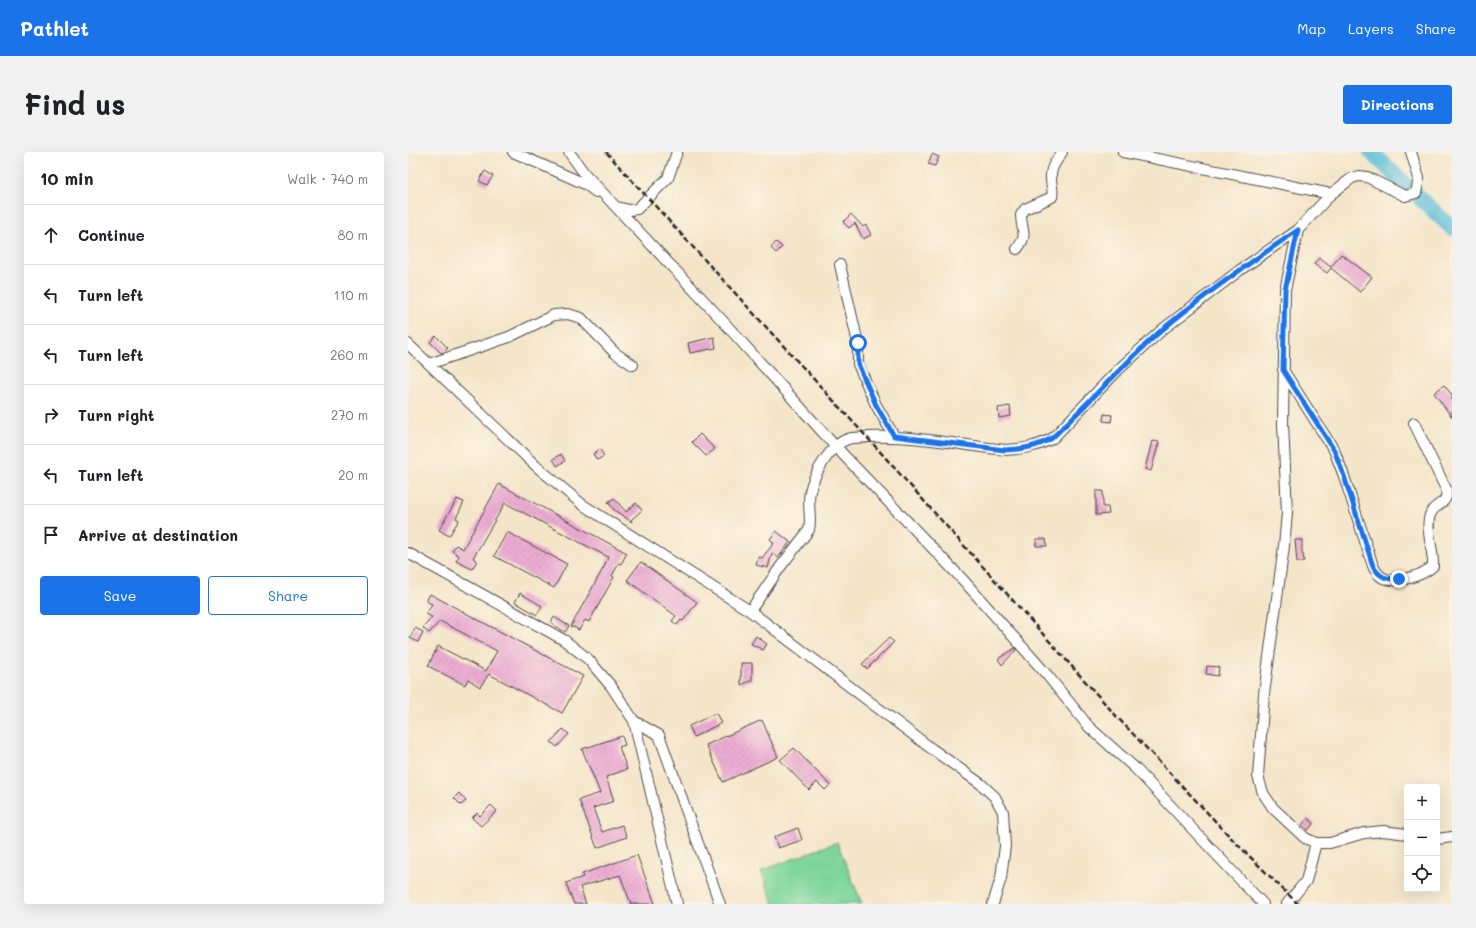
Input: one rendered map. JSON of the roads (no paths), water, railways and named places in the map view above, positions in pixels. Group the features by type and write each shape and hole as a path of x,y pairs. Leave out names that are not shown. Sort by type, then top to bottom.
{"street":[{"path":"513,152 584,184 615,207 629,210 637,209 668,178 678,152"},
{"path":"569,152 584,173 721,320 834,446 964,581 1089,727 1135,768 1263,904"},
{"path":"1017,249 1025,236 1021,215 1025,209 1052,198 1053,192 1050,176 1052,167 1062,152"},
{"path":"1123,152 1331,194"},
{"path":"750,611 781,566 809,530 811,523 808,506 810,490 826,457 834,446 848,438 894,436 1005,450 1039,446 1052,438 1118,370 1164,329 1240,270 1298,230 1331,194 1352,178 1359,176 1367,177 1405,196 1416,193 1418,178 1411,152"},
{"path":"1298,230 1285,290 1283,423 1287,513 1264,694 1258,776 1263,793 1273,808 1305,838 1316,843 1330,843 1364,834 1383,831 1404,834"},
{"path":"840,265 858,343 858,364 876,405 894,436"},
{"path":"429,364 509,337 554,315 568,314 581,318 615,353 633,365"},
{"path":"408,344 536,466 583,505 750,611 932,749 982,784 995,797 1003,812 1005,846 1001,878 993,904"},
{"path":"1283,370 1334,450 1373,566 1378,575 1387,579 1399,579 1427,572 1433,566 1434,557 1428,521 1431,512 1445,500 1447,495 1446,488 1414,423"},
{"path":"408,553 564,640 588,659 611,686 634,721 677,904"},
{"path":"634,721 659,735 720,904"},
{"path":"1440,839 1452,837"},
{"path":"1287,904 1306,881 1316,843"}],"waterway":[{"path":"1371,152 1452,228"}],"railway":[{"path":"606,152 874,445 1118,718 1236,843 1298,904"}]}
